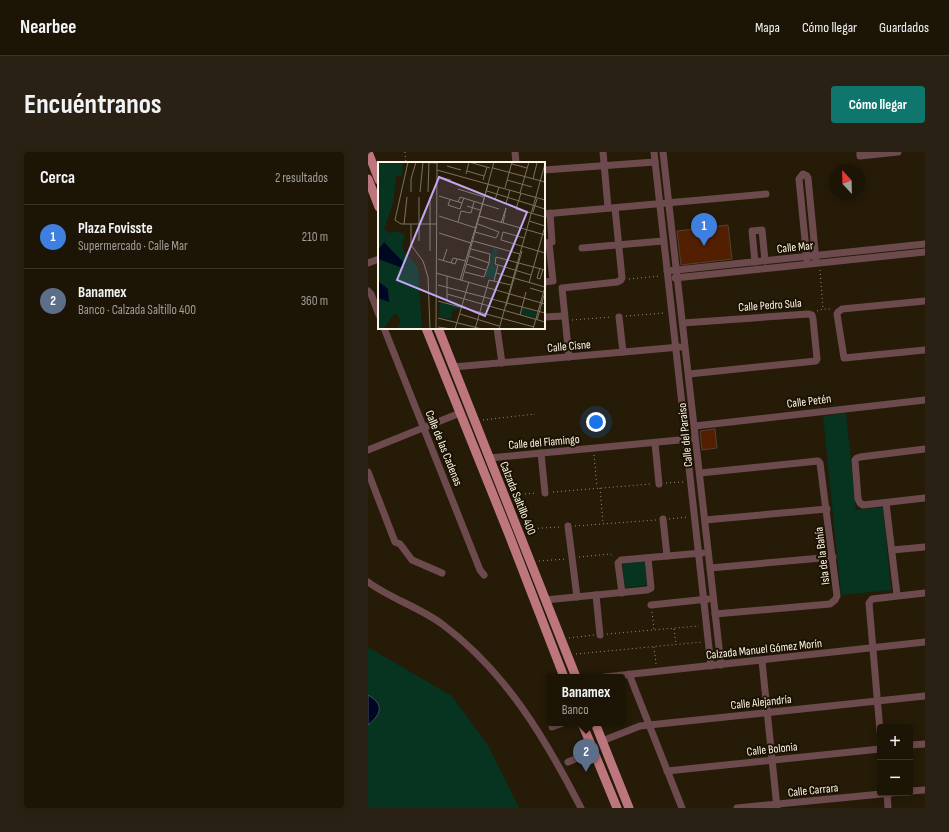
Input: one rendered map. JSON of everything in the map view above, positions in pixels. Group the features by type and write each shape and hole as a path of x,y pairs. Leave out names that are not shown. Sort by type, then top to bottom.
{"main road":[{"path":"368,152 378,177"},
{"path":"368,179 378,204"},
{"name":"Calzada Saltillo 400","path":"426,329 508,532 563,674"},
{"name":"Calzada Saltillo 400","path":"438,329 575,674"},
{"path":"583,726 617,808"},
{"path":"596,726 629,808"}],"street":[{"path":"515,152 516,162"},
{"path":"569,357 562,288 617,282 622,278 618,245 603,166 603,152"},
{"name":"Calle del Paraíso","path":"654,152 711,666"},
{"name":"Calle del Paraíso","path":"664,152 721,665"},
{"path":"860,154 898,152"},
{"path":"545,170 655,162"},
{"path":"807,261 799,178 803,174 808,178 817,261"},
{"path":"545,282 553,281 548,243 547,214 766,194"},
{"path":"755,262 752,231 762,230 765,261"},
{"path":"582,248 663,241"},
{"name":"Calle Mar","path":"817,261 925,244"},
{"name":"Calle Mar","path":"667,271 765,261 817,261 925,252"},
{"path":"368,263 378,259"},
{"name":"Calle Mar","path":"668,279 807,261"},
{"path":"368,290 378,313"},
{"path":"925,301 842,309 838,312 844,358 925,350"},
{"name":"Calle Pedro Sula","path":"683,323 808,314 812,315 816,361 689,374"},
{"path":"545,317 564,316"},
{"path":"619,317 623,352"},
{"name":"Calle de las Cadenas","path":"384,329 480,570 484,575"},
{"path":"498,329 502,363"},
{"name":"Calle Cisne","path":"453,367 686,347"},
{"name":"Calle Petén","path":"695,426 925,400"},
{"path":"368,450 460,413"},
{"name":"Calle del Flamingo","path":"489,458 696,439"},
{"path":"655,443 659,484"},
{"path":"925,449 857,458 855,460 858,492 860,503 863,505 925,498"},
{"path":"541,453 545,493"},
{"name":"Isla de la Bahía","path":"700,473 818,461 820,463 827,509 838,596 830,604 716,614"},
{"path":"368,472 397,542 412,560 442,573"},
{"path":"886,503 897,596"},
{"path":"705,520 827,509"},
{"path":"663,519 667,556"},
{"path":"568,526 577,597"},
{"path":"892,550 925,547"},
{"path":"622,593 618,563 620,561 709,552"},
{"path":"710,568 833,557"},
{"path":"545,600 649,589 651,588 648,558"},
{"path":"368,582 442,624 468,646 494,672 507,686 532,722 581,808"},
{"path":"879,724 869,603 872,599 925,593"},
{"path":"596,595 600,635"},
{"path":"651,605 714,598"},
{"name":"Calzada Manuel Gómez Morín","path":"625,674 925,642"},
{"path":"762,660 777,806"},
{"path":"629,674 682,808"},
{"name":"Calle Alejandría","path":"602,741 640,726 925,696"},
{"path":"913,745 925,744"},
{"name":"Calle Bolonia","path":"667,770 877,748"},
{"path":"568,762 594,751"},
{"path":"913,791 925,790"},
{"name":"Calle Carrara","path":"737,808 777,806 877,794"},
{"path":"887,796 888,808"}],"path":[{"path":"405,152 406,162"},
{"path":"817,261 823,309"},
{"path":"621,280 662,276 667,271"},
{"path":"812,315 823,309 833,309 838,312"},
{"path":"474,421 535,414"},
{"path":"593,448 598,488"},
{"path":"504,496 690,481"},
{"path":"600,488 603,524"},
{"path":"518,530 694,517"},
{"path":"561,638 707,626"},
{"path":"674,628 676,644"},
{"path":"567,655 708,641"},
{"path":"654,646 657,672"}],"green space":[{"path":"846,413 856,510 883,507 891,590 841,595 823,416"},
{"path":"644,557 647,585 625,588 622,560"},
{"path":"368,647 452,696 489,747 519,808 368,808"}],"water":[{"path":"368,695 377,702 379,709 376,717 368,725"}],"building":[{"path":"728,225 732,259 681,265 677,231"},
{"path":"715,429 717,448 702,450 700,431"}],"place":[{"name":"Plaza Fovisste","path":"704,246"},
{"name":"Banamex","path":"586,772"}]}
